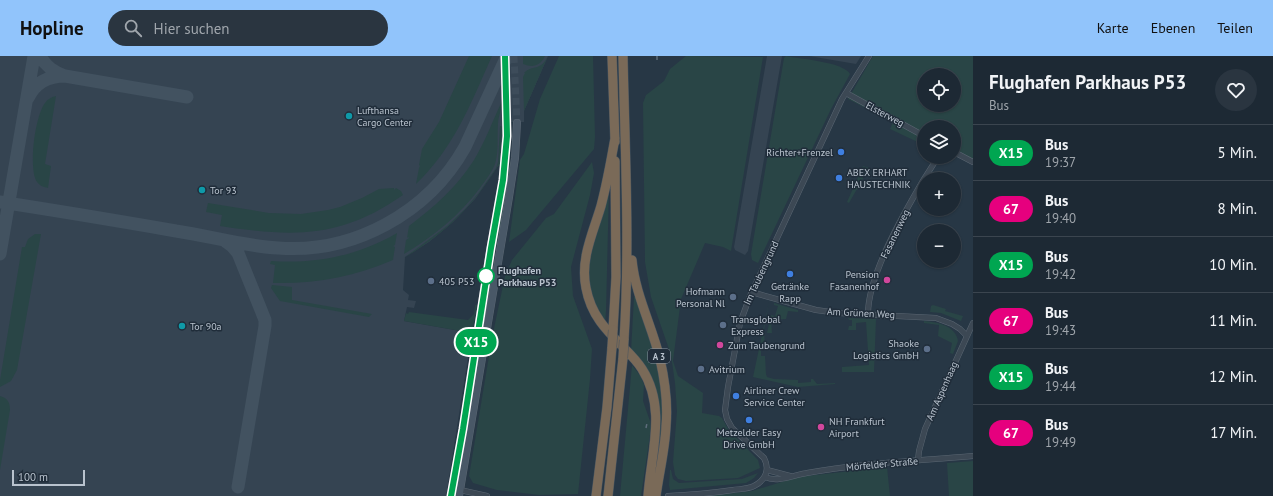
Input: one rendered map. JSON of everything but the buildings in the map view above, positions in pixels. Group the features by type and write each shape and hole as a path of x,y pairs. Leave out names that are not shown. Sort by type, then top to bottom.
{"highway":[{"path":"596,496 603,445 613,330 616,238 612,56"},
{"name":"A 3","path":"608,496 623,358 627,297 628,218 623,56"},
{"path":"615,138 611,166 605,190 586,253 584,276 588,298 600,322 642,369 652,390 656,407 656,432 648,496"},
{"name":"A 3","path":"628,218 632,266 659,353 666,392 666,427 656,496"}],"street":[{"name":"Im Taubengrund","path":"767,470 767,463 764,458 736,432 729,424 726,417 725,410 727,394 740,323 752,292 817,152 845,95 869,56"},
{"name":"Elsterweg","path":"845,95 917,132"},
{"path":"487,496 451,494 463,429 503,180 507,122"},
{"path":"459,494 509,197 515,158 517,123"},
{"path":"961,156 973,162"},
{"name":"Fasanenweg","path":"868,314 868,303 884,257 899,224 917,192"},
{"name":"Am Grünen Weg","path":"752,292 816,310 838,313 936,318 952,324 967,336"},
{"name":"Am Aspenhaag","path":"918,460 925,429 973,323"},
{"name":"Mörfelder Straße","path":"765,477 771,479 782,479 842,467 973,456"},
{"path":"668,496 714,493 746,488 755,485 765,477 767,470"},
{"name":"Mörfelder Straße","path":"767,470 791,476"}],"shaded area":[{"path":"0,56 548,56 524,111 524,122 507,122 501,166 498,166 475,199 453,222 429,242 405,257 403,290 409,295 408,300 416,301 414,308 407,307 404,321 472,333 446,496 0,496"},
{"path":"767,56 782,56 748,251 745,255 735,250 734,247"},
{"path":"809,56 861,56 856,64"}],"green space":[{"path":"469,56 492,56 469,108 451,140 441,155 416,184 422,149 439,122"},
{"path":"523,56 545,56 538,64 530,66 523,64"},
{"path":"548,56 524,111 524,73 527,70 542,64"},
{"path":"559,56 593,56 594,149 526,230 509,242 520,160 524,154 540,99"},
{"path":"686,56 763,57 731,251 723,247 705,243 681,299 673,361 678,376 703,393 702,413 719,416 722,418 728,429 758,460 760,468 738,478 686,481 678,479 675,475 673,462 677,411 675,383 671,355 651,297 645,262 643,103 646,95 664,81 670,69"},
{"path":"786,56 831,64 846,70 850,74 831,109 758,263 752,260 751,254 784,58"},
{"path":"873,56 973,56 973,164 961,157 961,120 917,120 917,142 890,129 893,122 848,99"},
{"path":"56,96 45,164 51,166 48,188 38,183 34,175 34,142 41,110 47,100"},
{"path":"502,101 498,121 497,149 494,167 480,188 455,216 436,233 404,254 406,240 409,238 407,238 409,226 453,188 467,170 482,146"},
{"path":"500,126 504,127 501,166 498,166 488,181 468,207 457,218 433,239 404,258 447,226 465,209 480,191 496,168 498,162"},
{"path":"510,161 511,163 498,244 495,248 508,163"},
{"path":"592,162 594,173 590,195 571,267 573,296 592,349 578,494 539,495 497,490 473,483 469,476 492,338 505,276 512,260 546,218 554,214"},
{"path":"863,166 869,168 849,203 847,202"},
{"path":"394,188 394,190 396,188 401,191 403,195 380,209 358,220 337,227 315,231 293,233 271,232 220,226 222,215 206,212 208,203 269,213 301,214 340,207 379,189"},
{"path":"609,189 605,323 600,316 599,309 590,294 588,263"},
{"path":"397,233 395,245 393,246 395,247 393,260 364,271 319,281 273,283 275,265 270,264 271,261 304,261 336,257 367,248"},
{"path":"35,234 41,234 17,370 11,381 0,387 22,247 25,247 28,239"},
{"path":"272,285 292,287 292,300 372,314 369,317 280,301 271,288"},
{"path":"636,296 656,360 662,392 663,425 659,457 652,489 660,424 660,409 658,398 631,351 634,297"},
{"path":"769,302 764,330 765,347 761,347 761,356 765,356 767,377 774,379 798,380 798,383 811,382 811,379 813,379 817,384 835,384 798,387 753,377"},
{"path":"774,303 798,310 798,312 788,311 786,319 771,320 771,315 775,316 778,306 774,305"},
{"path":"475,305 477,305 472,333 404,321 406,313 408,314 409,312 468,320 474,314"},
{"path":"933,305 946,309 945,311 963,316 961,321 941,313 930,312 931,306"},
{"path":"848,318 876,319 874,372 842,372 842,367 869,365 866,322 856,323 856,330 848,330 849,326 852,326 852,320 849,320"},
{"path":"770,320 772,333 767,333"},
{"path":"924,321 935,322 946,326 954,332 958,341 953,354 950,353 952,343 938,336 939,325 924,323"},
{"path":"632,365 641,377 644,385 643,401 651,428 641,496 620,496"},
{"path":"0,396 8,401 10,410 0,470"},
{"path":"973,461 973,496 949,496 947,463"},
{"path":"887,467 890,496 709,496 752,491 798,477"},
{"path":"670,470 673,479 679,483 742,479 758,473 754,478 746,483 670,490"}],"taxiway":[{"path":"0,254 34,56"},
{"path":"40,56 51,69 65,76 187,97"},
{"path":"0,202 265,247 306,248 334,244 360,236 386,224 409,210 431,191 449,171 465,147 507,56"},
{"path":"28,98 34,88 43,81 53,77 65,76"},
{"path":"225,241 238,253 265,320 238,487"}],"tunnel":[{"path":"505,56 507,122"},
{"path":"514,56 517,123"}],"railway":[{"path":"657,56 657,63"},
{"path":"646,428 647,423"}],"bus line":[{"name":"X15","path":"451,496 503,180 507,136 505,56"}],"place":[{"name":"Lufthansa Cargo Center","path":"349,116"},
{"name":"Richter+Frenzel","path":"841,152"},
{"name":"ABEX ERHART HAUSTECHNIK","path":"839,178"},
{"name":"Tor 93","path":"202,190"},
{"name":"Getränke Rapp","path":"790,274"},
{"name":"Flughafen Parkhaus P53","path":"486,276"},
{"name":"Pension Fasanenhof","path":"887,280"},
{"name":"405 P53","path":"431,281"},
{"name":"Hofmann Personal Nl","path":"733,297"},
{"name":"Transglobal Express","path":"723,325"},
{"name":"Tor 90a","path":"182,326"},
{"name":"Zum Taubengrund","path":"720,345"},
{"name":"Shaoke Logistics GmbH","path":"927,349"},
{"name":"Avitrium","path":"701,369"},
{"name":"Airliner Crew Service Center","path":"736,396"},
{"name":"Metzelder Easy Drive GmbH","path":"749,420"},
{"name":"NH Frankfurt Airport","path":"821,427"}]}
